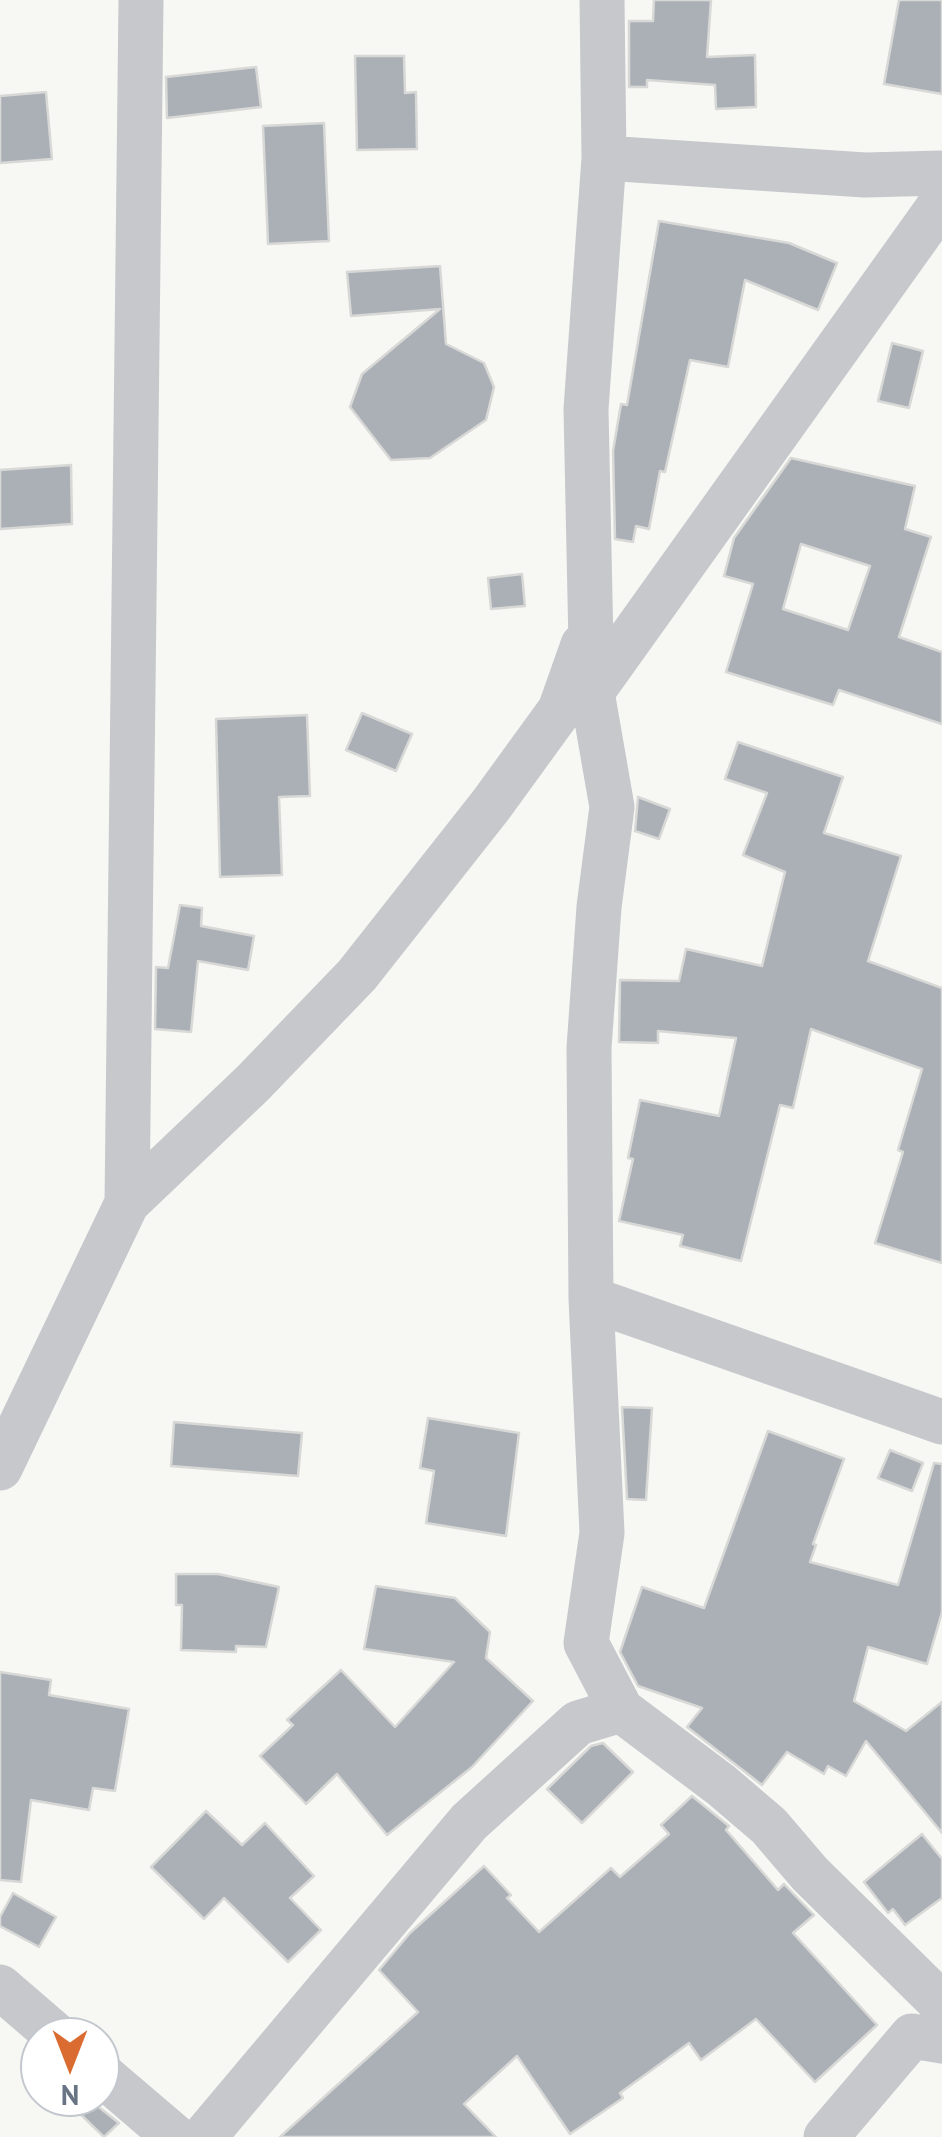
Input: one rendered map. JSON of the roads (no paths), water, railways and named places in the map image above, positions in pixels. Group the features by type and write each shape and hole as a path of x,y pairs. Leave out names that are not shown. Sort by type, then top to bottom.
{"street":[{"path":"127,1203 141,0"},
{"path":"602,0 604,158 586,409 592,692 612,807 599,907 589,1048 591,1299 602,1533 586,1643 622,1710 769,1826 810,1874 942,2004"},
{"path":"604,158 865,175 942,173"},
{"path":"592,692 942,202"},
{"path":"0,1468 127,1203 253,1084 356,975 491,805 560,710 589,629"},
{"path":"591,1299 942,1422"},
{"path":"204,2137 470,1822 578,1723 622,1710"},
{"path":"0,1987 35,2017"},
{"path":"826,2137 912,2036 942,2040"},
{"path":"120,2089 175,2137"}]}
